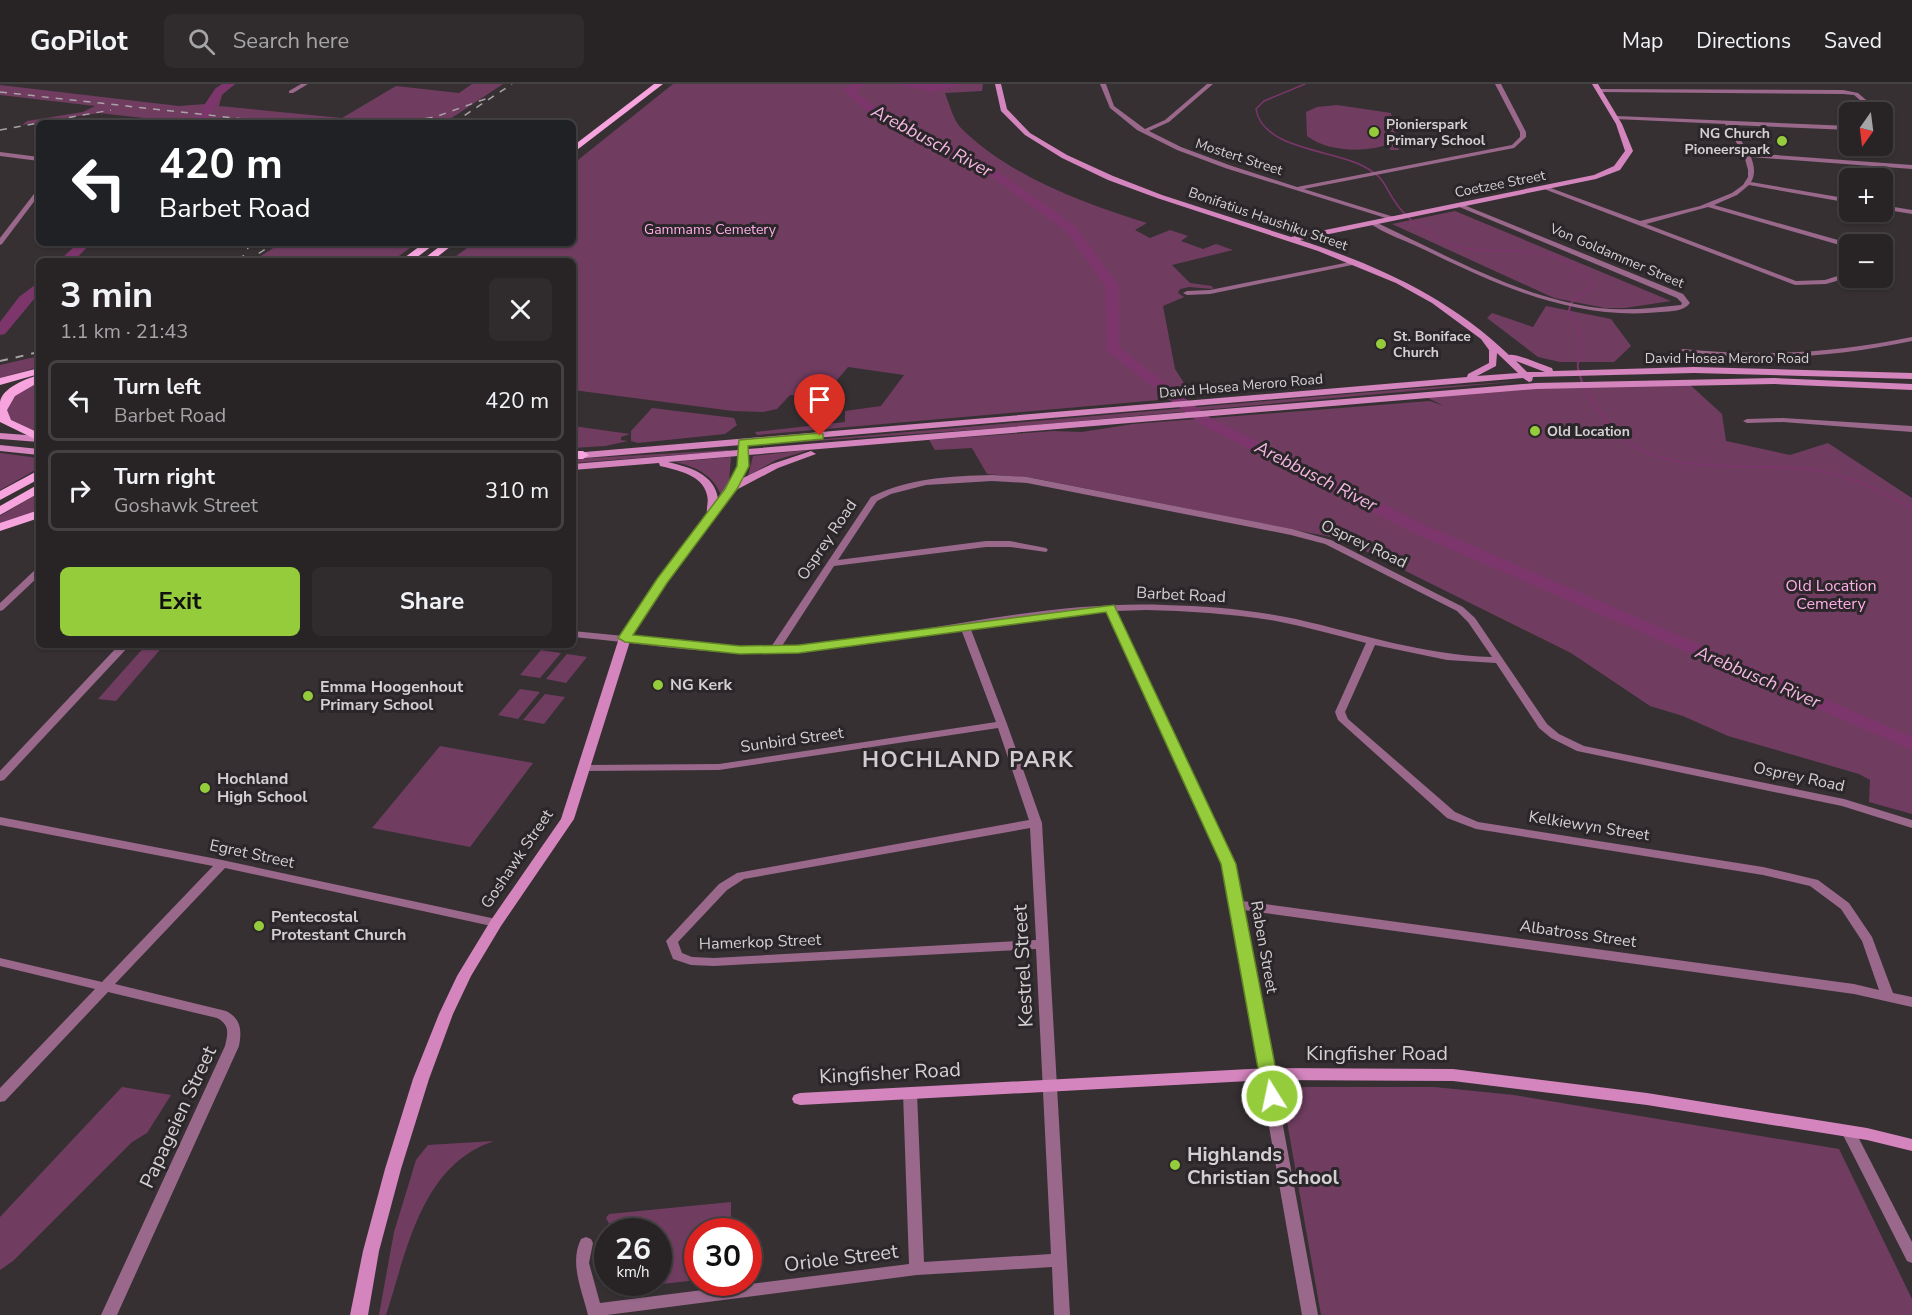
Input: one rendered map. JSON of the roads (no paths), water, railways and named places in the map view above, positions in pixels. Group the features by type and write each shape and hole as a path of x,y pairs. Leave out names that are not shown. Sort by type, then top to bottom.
{"main road":[{"path":"589,125 643,84"},
{"path":"576,148 659,84"},
{"path":"409,258 427,246"},
{"path":"430,258 446,246"},
{"path":"0,383 36,371"},
{"path":"36,380 11,393 5,399 1,410 6,422 36,437"},
{"path":"0,496 36,476"},
{"path":"0,511 36,491"},
{"path":"0,527 36,515"}],"street":[{"path":"291,92 305,84"},
{"name":"Bonifatius Haushiku Street","path":"998,84 997,97 1006,114 1040,142 1078,165 1154,195 1355,262 1425,293 1499,347 1536,386"},
{"name":"Mostert Street","path":"1103,84 1103,93 1118,112 1145,131 1201,159 1392,218"},
{"path":"1145,131 1167,121 1210,84"},
{"path":"1296,188 1508,148 1520,141 1522,132 1498,84"},
{"path":"1696,84 1703,91"},
{"path":"1597,87 1850,93 1865,102"},
{"name":"Coetzee Street","path":"1291,239 1546,189 1596,177 1617,168 1629,151 1617,118 1597,87"},
{"path":"1617,118 1839,127"},
{"path":"1167,121 1166,138 1173,146"},
{"path":"1640,223 1707,205 1742,190 1749,183 1752,176 1747,155 1726,122"},
{"path":"1747,155 1912,167"},
{"path":"2,156 36,159"},
{"path":"1749,183 1839,199"},
{"path":"1546,189 1795,283 1826,282 1839,278"},
{"path":"0,243 36,195"},
{"name":"Von Goldammer Street","path":"1371,222 1546,301 1604,312 1655,311 1683,307 1686,303 1680,296 1459,205"},
{"path":"1707,205 1839,243"},
{"path":"1893,209 1912,212"},
{"path":"1328,231 1319,238 1318,243 1335,256"},
{"path":"1272,233 1309,234"},
{"path":"1187,293 1210,292 1355,262"},
{"path":"1462,380 1493,364 1493,350 1487,337"},
{"path":"1683,351 1722,356 1798,353 1875,348 1912,339"},
{"path":"1499,347 1531,365 1569,373"},
{"name":"David Hosea Meroro Road","path":"576,467 1165,406 1525,375 1611,371 1784,370 1912,376"},
{"name":"David Hosea Meroro Road","path":"576,455 889,442 1220,412 1575,384 1774,381 1912,387"},
{"path":"1747,421 1783,420 1912,429"},
{"path":"0,436 36,438"},
{"path":"731,489 753,476 796,457 889,442"},
{"path":"0,448 36,452"},
{"name":"Goshawk Street","path":"359,1315 371,1251 421,1078 437,1034 464,976 496,923 567,819 625,638 661,582 731,489 743,466 743,448"},
{"path":"644,461 685,469 707,482 715,504 709,520"},
{"name":"Osprey Road","path":"774,650 874,499 883,493 947,481 1001,477 1027,480 1292,532 1328,542 1460,609 1472,620 1542,726 1555,736 1581,749 1844,803 1912,824"},
{"path":"831,564 986,544 1010,544 1043,550"},
{"path":"0,608 34,581"},
{"name":"Barbet Road","path":"576,634 706,648 774,650 832,645 1110,608 1236,613 1295,622 1439,656 1498,660"},
{"name":"Raben Street","path":"1110,608 1229,864 1310,1315"},
{"name":"Kestrel Street","path":"965,627 1036,823 1062,1315"},
{"name":"Kelkiewyn Street","path":"1372,641 1340,712 1343,720 1451,815 1476,825 1763,871 1814,883 1845,906 1868,939 1888,996"},
{"path":"0,778 122,648"},
{"name":"Sunbird Street","path":"584,768 673,769 742,764 1002,724"},
{"name":"Egret Street","path":"0,821 222,864 496,923"},
{"name":"Hamerkop Street","path":"1036,823 741,876 723,887 672,941 677,956 691,961 714,962 1041,944"},
{"path":"0,1097 222,864"},
{"name":"Albatross Street","path":"1238,904 1888,996 1912,1002"},
{"name":"Papageien Street","path":"0,962 221,1014 233,1021 236,1030 228,1056 108,1315"},
{"name":"Kingfisher Road","path":"800,1099 1268,1074 1453,1075 1503,1079 1848,1131 1912,1145"},
{"path":"910,1093 917,1269"},
{"path":"1848,1131 1912,1257"},
{"path":"586,1243 582,1263 595,1313"},
{"name":"Oriole Street","path":"595,1313 917,1269 1059,1260"}],"waterway":[{"path":"201,120 219,91 230,84"},
{"name":"Arebbusch River","path":"861,84 848,90 871,109 985,167 1071,229 1112,286 1112,348 1207,422 1424,531 1912,744"},
{"name":"Arebbusch River","path":"901,84 933,89 960,84"},
{"path":"1305,84 1264,101 1256,109 1261,122 1270,132 1298,146 1346,159 1368,169 1380,178 1408,218 1442,241 1462,248 1531,252 1557,258 1572,265 1595,283 1589,288"},
{"path":"69,258 82,246"},
{"path":"1591,287 1571,303 1568,314 1578,328 1581,338 1578,368 1584,386 1595,405 1621,437 1640,449 1662,458 1685,463 1807,469 1835,474 1874,489 1912,509"},
{"path":"0,331 24,300 36,289"}],"railway":[{"path":"458,120 512,84"},
{"path":"0,92 253,120"},
{"path":"416,120 435,117 488,98"},
{"path":"56,120 111,110"},
{"path":"0,130 36,124"},
{"path":"242,258 249,246"},
{"path":"252,258 270,246"},
{"path":"0,361 36,353"}],"place":[{"name":"Pionierspark Primary School","path":"1374,132"},
{"name":"NG Church Pioneerspark","path":"1782,141"},
{"name":"St. Boniface Church","path":"1381,344"},
{"name":"Old Location","path":"1535,431"},
{"name":"NG Kerk","path":"658,685"},
{"name":"Emma Hoogenhout Primary School","path":"308,696"},
{"name":"Hochland High School","path":"205,788"},
{"name":"Pentecostal Protestant Church","path":"259,926"},
{"name":"Highlands Christian School","path":"1175,1165"}],"district":[{"name":"HOCHLAND PARK","path":"968,760"}],"park label":[{"name":"Gammams Cemetery","path":"710,229"},
{"name":"Old Location Cemetery","path":"1831,595"}]}
